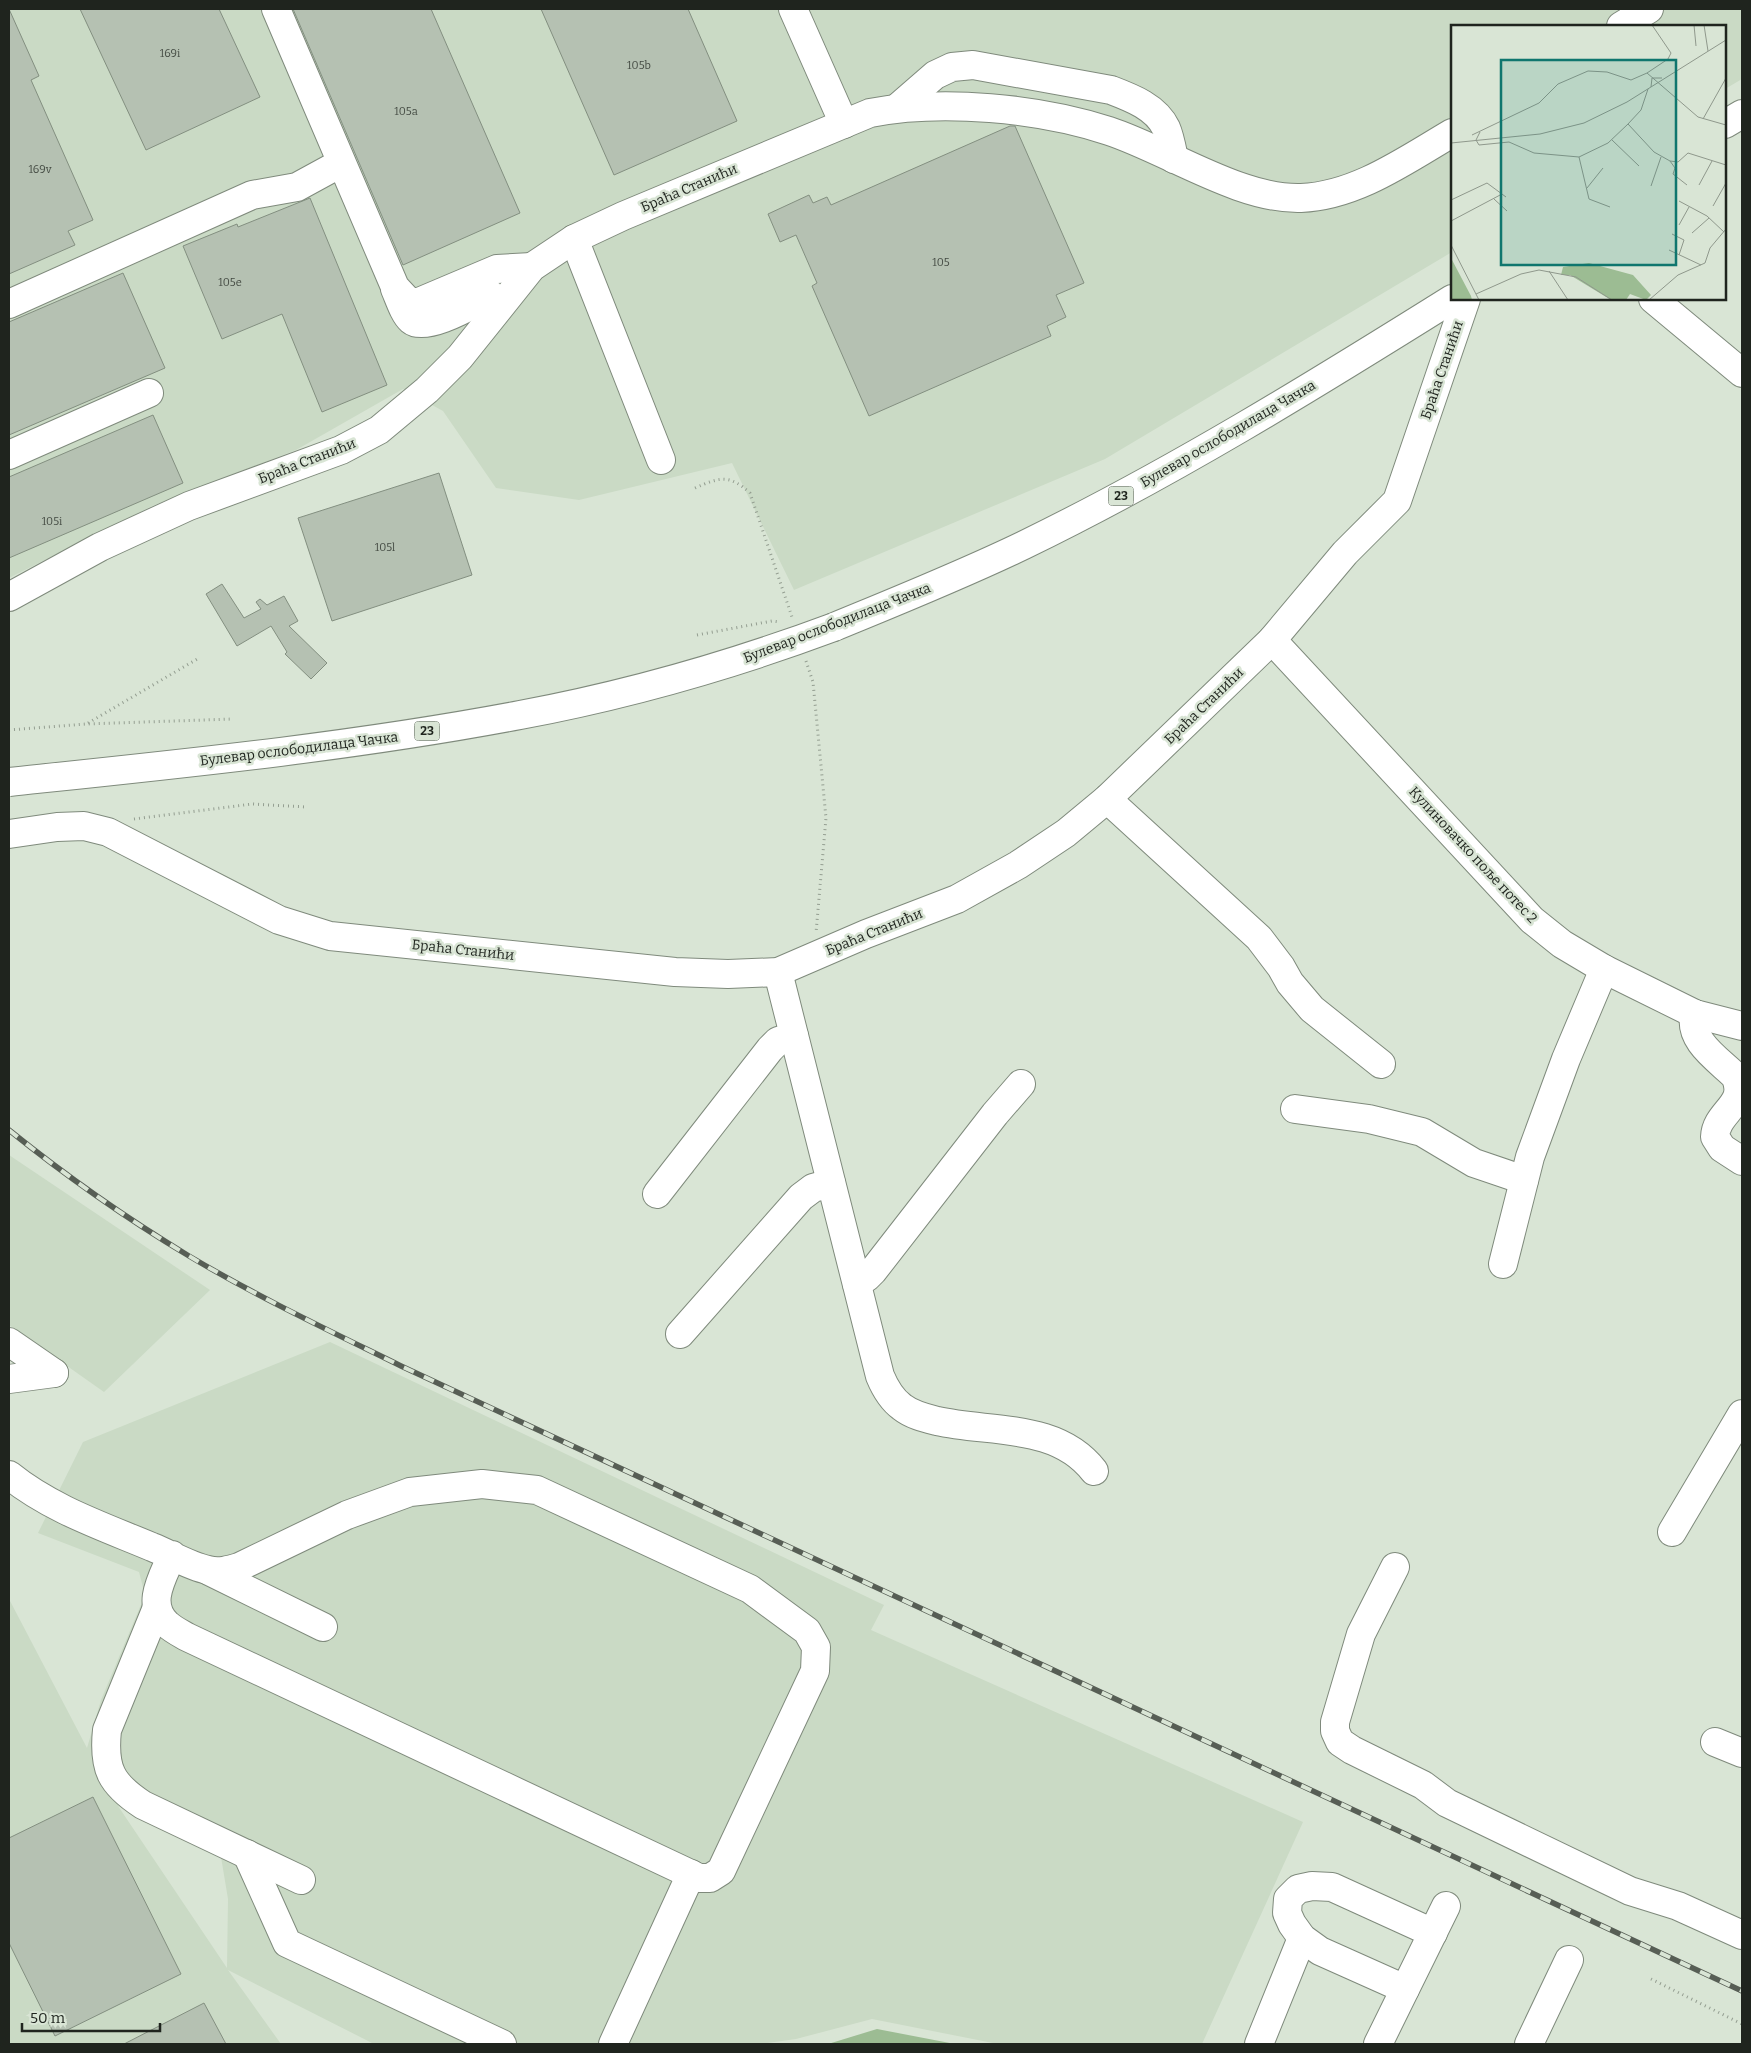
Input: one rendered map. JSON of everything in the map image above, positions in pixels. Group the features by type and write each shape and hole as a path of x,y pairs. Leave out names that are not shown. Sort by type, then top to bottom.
{"street":[{"path":"276,9 394,288 410,320 419,324 434,322 491,296"},
{"path":"793,9 844,124"},
{"path":"1623,25 1649,9"},
{"path":"897,108 935,76 952,67 959,66 973,65 1111,90 1131,98 1154,111 1166,128 1174,159"},
{"name":"Браћа Станићи","path":"9,597 100,547 189,506 341,450 379,430 427,390 460,357 532,267 574,238 870,113 897,108 935,107 1001,110 1059,118 1109,132 1267,195 1301,198 1346,189 1382,173 1451,134"},
{"path":"1726,123 1742,114"},
{"path":"9,304 252,195 297,187 341,163"},
{"path":"574,238 661,460"},
{"path":"394,288 409,302 419,302 497,269 532,267"},
{"name":"Булевар ослободилаца Чачка","path":"9,782 189,763 388,738 522,715 618,694 707,670 770,650 834,627 992,560 1131,491 1259,417 1451,300"},
{"name":"Браћа Станићи","path":"9,834 57,826 84,826 108,832 279,920 330,936 675,972 753,974 778,972 958,899 1026,860 1066,833 1107,799 1272,640 1345,553 1397,501 1466,300"},
{"path":"1654,300 1742,373"},
{"path":"9,455 149,393"},
{"name":"Кулиновачко поље потес 2","path":"1272,640 1532,920 1562,944 1604,969 1695,1014 1742,1026"},
{"path":"1107,799 1259,938 1276,959 1295,990 1312,1009 1381,1064"},
{"path":"1503,1264 1530,1157 1566,1059 1604,969"},
{"path":"778,972 880,1376 885,1388 902,1408 913,1414 950,1424 1005,1430 1045,1438 1078,1453 1094,1471"},
{"path":"1695,1014 1693,1029 1697,1038 1735,1076 1738,1082 1739,1089 1736,1101 1718,1124 1715,1137 1722,1148 1742,1161"},
{"path":"657,1194 770,1049 778,1041 794,1036"},
{"path":"857,1284 867,1278 995,1114 1022,1084"},
{"path":"1295,1109 1369,1119 1422,1132 1474,1163 1524,1180"},
{"path":"680,1334 801,1197 812,1188 831,1183"},
{"path":"9,1343 54,1373 9,1379"},
{"path":"1672,1532 1742,1414"},
{"path":"9,1475 30,1492 58,1508 209,1570 323,1626"},
{"path":"156,1610 167,1624 187,1637 700,1878 710,1878 721,1871 815,1671 816,1647 807,1631 750,1589 537,1490 482,1484 410,1492 347,1514 238,1567 223,1572 209,1570"},
{"path":"172,1555 156,1593 156,1610 107,1730 105,1746 107,1762 114,1779 124,1792 143,1805 301,1880"},
{"path":"1395,1567 1361,1634 1335,1722 1335,1731 1340,1742 1352,1750 1423,1785 1447,1803 1630,1891 1678,1906 1742,1935"},
{"path":"1715,1742 1742,1753"},
{"path":"247,1854 287,1943 502,2044"},
{"path":"613,2044 691,1874"},
{"path":"1405,1989 1320,1951 1302,1938 1287,1913 1288,1899 1298,1889 1312,1886 1332,1888 1433,1933"},
{"path":"1378,2044 1446,1906"},
{"path":"1259,2044 1302,1938"},
{"path":"1529,2044 1569,1960"}],"path":[{"path":"696,488 716,479 727,478 739,484 750,493 795,625 790,623"},
{"path":"697,635 772,621 785,622"},
{"path":"86,724 199,658"},
{"path":"805,658 813,682 826,818 815,932 824,952"},
{"path":"9,730 86,724 232,719"},
{"path":"134,819 252,804 306,807"},
{"path":"1651,1979 1742,2024"}],"shaded area":[{"path":"9,9 1742,9 1742,79 1726,88 1726,25 1451,25 1451,253 1105,459 794,590 732,463 579,500 496,488 443,411 403,389 296,450 152,506 9,578"},
{"path":"9,1155 210,1290 104,1392 9,1325"},
{"path":"330,1342 884,1605 871,1630 1303,1822 1202,2044 998,2044 872,2019 796,2039 760,2044 374,2044 228,1970 281,2044 9,2044 9,1599 87,1748 101,1700 145,1595 139,1572 38,1533 83,1442","holes":["118,1806 221,1857 228,1899 227,1968"]}],"green space":[{"path":"877,2029 955,2044 828,2044"}],"building":[{"path":"9,9 39,76 31,80 93,220 68,231 75,245 9,274"},
{"path":"80,9 219,9 260,97 146,150"},
{"path":"293,9 431,9 520,213 403,265"},
{"path":"541,9 688,9 737,121 614,175"},
{"path":"1010,126 1015,126 1084,283 1056,295 1066,317 1047,326 1051,336 869,416 812,286 817,283 796,235 780,242 768,214 809,195 813,203 827,197 831,205"},
{"path":"310,198 387,385 322,412 282,314 222,339 183,246 237,224 238,227"},
{"path":"123,273 165,368 9,435 9,322"},
{"path":"153,415 183,483 9,558 9,477"},
{"path":"439,473 472,575 332,621 298,518"},
{"path":"222,584 244,618 261,609 256,602 260,599 267,605 284,596 298,621 289,626 327,663 311,679 285,654 287,652 271,626 237,646 206,594"},
{"path":"93,1797 181,1974 55,2036 9,1943 9,1838"},
{"path":"204,2003 226,2044 124,2044"}],"railway":[{"path":"9,1130 52,1164 142,1227 241,1286 321,1327 1742,1991"}]}
